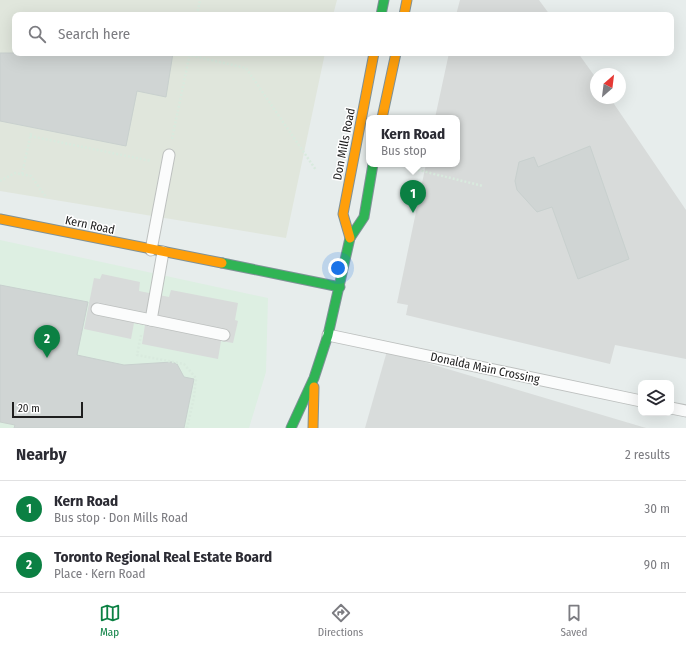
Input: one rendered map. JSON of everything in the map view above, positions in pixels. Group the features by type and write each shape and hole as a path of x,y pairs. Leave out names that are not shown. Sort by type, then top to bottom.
{"main road":[{"path":"382,12 384,0"},
{"path":"405,12 407,0"},
{"name":"Don Mills Road","path":"350,238 343,214 373,56"},
{"path":"383,115 395,56"},
{"name":"Don Mills Road","path":"291,428 314,378 328,335 350,238 364,217 372,167"},
{"name":"Kern Road","path":"0,219 340,287"},
{"name":"Don Mills Road","path":"313,428 314,378"}],"lane":[{"path":"151,250 168,160"},
{"path":"147,319 163,252"},
{"path":"97,310 224,335"},
{"name":"Donalda Main Crossing","path":"328,335 638,400"},
{"path":"674,409 686,411"}],"path":[{"path":"198,12 200,0"},
{"path":"22,174 30,134 168,160 189,56"},
{"path":"197,56 246,68 316,170"},
{"path":"410,168 484,186"},
{"path":"0,181 14,173 31,176 46,197"},
{"path":"147,319 137,355 184,364 196,378 194,397 187,428"}],"shaded area":[{"path":"0,0 337,0 334,12 12,12 12,56 324,56 286,238 0,191"},
{"path":"460,0 539,0 548,12 457,12"},
{"path":"448,56 580,56 590,70 590,104 614,104 686,210 686,359 615,345 610,364 406,315 408,305 397,303 425,167 460,167 460,115 436,115"},
{"path":"0,240 268,298 266,372 249,428 0,428"},
{"path":"102,274 140,282 139,291 169,297 171,290 238,303 235,320 238,321 233,343 221,341 218,359 142,344 145,325 134,323 131,339 84,329 94,278 100,279"},
{"path":"387,351 646,428 365,428"}],"building":[{"path":"0,53 12,53 12,56 173,56 166,97 137,91 126,146 0,121"},
{"path":"590,146 629,259 578,279 552,207 537,212 517,190 515,181 519,162 534,157 538,167"},
{"path":"0,285 88,302 77,355 124,365 172,362 177,364 184,377 194,379 184,428 14,428 15,425 0,422"}],"traffic: fast":[{"path":"382,12 384,0"},
{"path":"291,428 314,378 328,335 350,238 364,217 372,167"},
{"path":"222,263 340,287"}],"traffic: slow":[{"path":"405,12 407,0"},
{"path":"350,238 343,214 373,56"},
{"path":"383,115 395,56"},
{"path":"0,219 222,263"},
{"path":"313,428 314,387"}],"place":[{"name":"Kern Road","path":"413,213"},
{"name":"Toronto Regional Real Estate Board","path":"47,358"}]}
